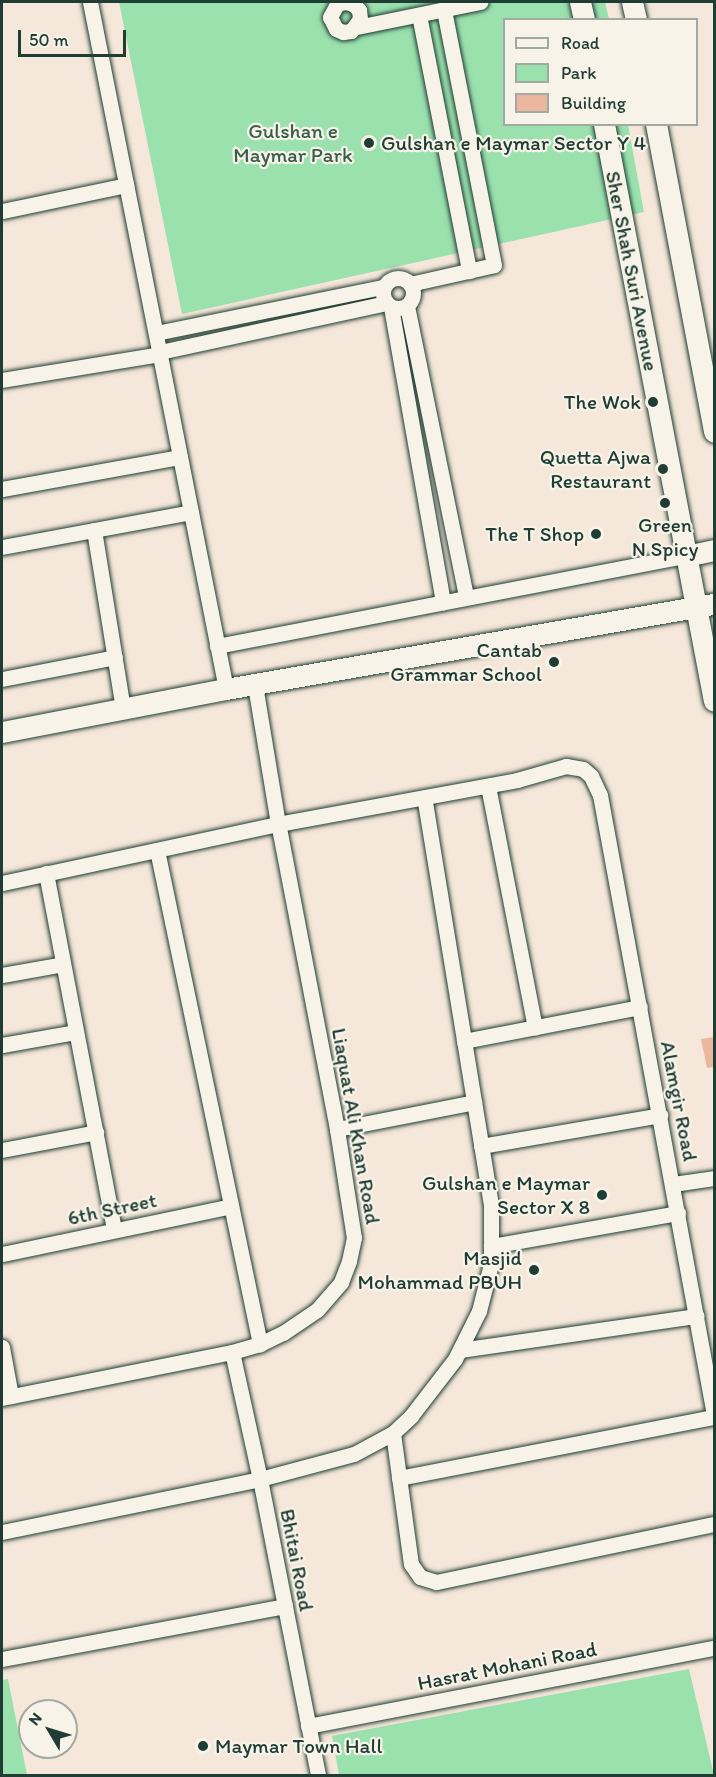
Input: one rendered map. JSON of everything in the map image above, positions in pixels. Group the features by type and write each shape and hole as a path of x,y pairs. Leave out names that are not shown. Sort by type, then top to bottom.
{"street":[{"path":"90,2 226,689"},
{"path":"357,27 360,19 359,10 353,4 345,2 337,4 331,10 331,24 343,32 357,27 480,2"},
{"path":"580,2 584,18"},
{"path":"632,2 636,18"},
{"path":"410,284 494,265 444,9"},
{"path":"419,15 469,271"},
{"name":"Sher Shah Suri Avenue","path":"604,126 686,556 705,605 714,700"},
{"path":"656,126 714,422"},
{"path":"2,211 126,185"},
{"path":"2,380 160,353 388,305 399,309 407,306 412,299 410,284 404,279 396,278 388,281 383,287 156,333"},
{"path":"383,287 443,602"},
{"path":"407,306 466,597"},
{"path":"2,489 180,457"},
{"path":"2,548 191,512"},
{"path":"94,530 123,709"},
{"path":"218,646 714,550"},
{"path":"2,732 226,689 255,686 705,605"},
{"path":"2,679 115,657"},
{"name":"Liaquat Ali Khan Road","path":"6,1397 232,1352 260,1344 283,1333 317,1310 341,1282 349,1261 354,1238 337,1129 278,824 255,686"},
{"name":"Alamgir Road","path":"488,786 566,766 583,769 591,776 600,795 714,1416"},
{"path":"2,883 278,824 488,786 535,1027"},
{"path":"2,1532 260,1479 354,1454 393,1433 411,1416 460,1350 479,1311 491,1264 491,1205 424,797"},
{"path":"157,850 260,1344"},
{"path":"46,873 114,1230"},
{"path":"2,975 63,964"},
{"path":"464,1041 640,1007"},
{"path":"2,1045 75,1032"},
{"path":"337,1129 474,1102"},
{"path":"481,1146 660,1116"},
{"path":"2,1149 96,1132"},
{"path":"673,1185 714,1178"},
{"name":"6th Street","path":"2,1254 231,1206"},
{"path":"491,1246 678,1213"},
{"path":"460,1350 697,1316"},
{"path":"2,1347 6,1397"},
{"name":"Bhitai Road","path":"232,1352 260,1479 318,1776"},
{"path":"399,1478 714,1416"},
{"path":"393,1433 411,1564 420,1577 436,1582 714,1524"},
{"path":"2,1659 285,1606"},
{"name":"Hasrat Mohani Road","path":"308,1726 714,1648"}],"green space":[{"name":"Gulshan e Maymar Park","path":"119,2 605,2 609,18 503,18 503,126 628,126 644,212 182,314"},
{"path":"689,1669 714,1775 339,1775 332,1736"},
{"path":"8,1679 18,1730 18,1759 24,1759 27,1775 2,1775 2,1680"}],"building":[{"path":"714,1037 714,1067 707,1068 701,1039"}],"place":[{"name":"Gulshan e Maymar Sector Y 4","path":"369,143"},
{"name":"The Wok","path":"653,402"},
{"name":"Quetta Ajwa Restaurant","path":"663,469"},
{"name":"Green N Spicy","path":"665,503"},
{"name":"The T Shop","path":"596,534"},
{"name":"Cantab Grammar School","path":"554,662"},
{"name":"Gulshan e Maymar Sector X 8","path":"602,1195"},
{"name":"Masjid Mohammad PBUH","path":"534,1270"},
{"name":"Maymar Town Hall","path":"203,1746"}]}
